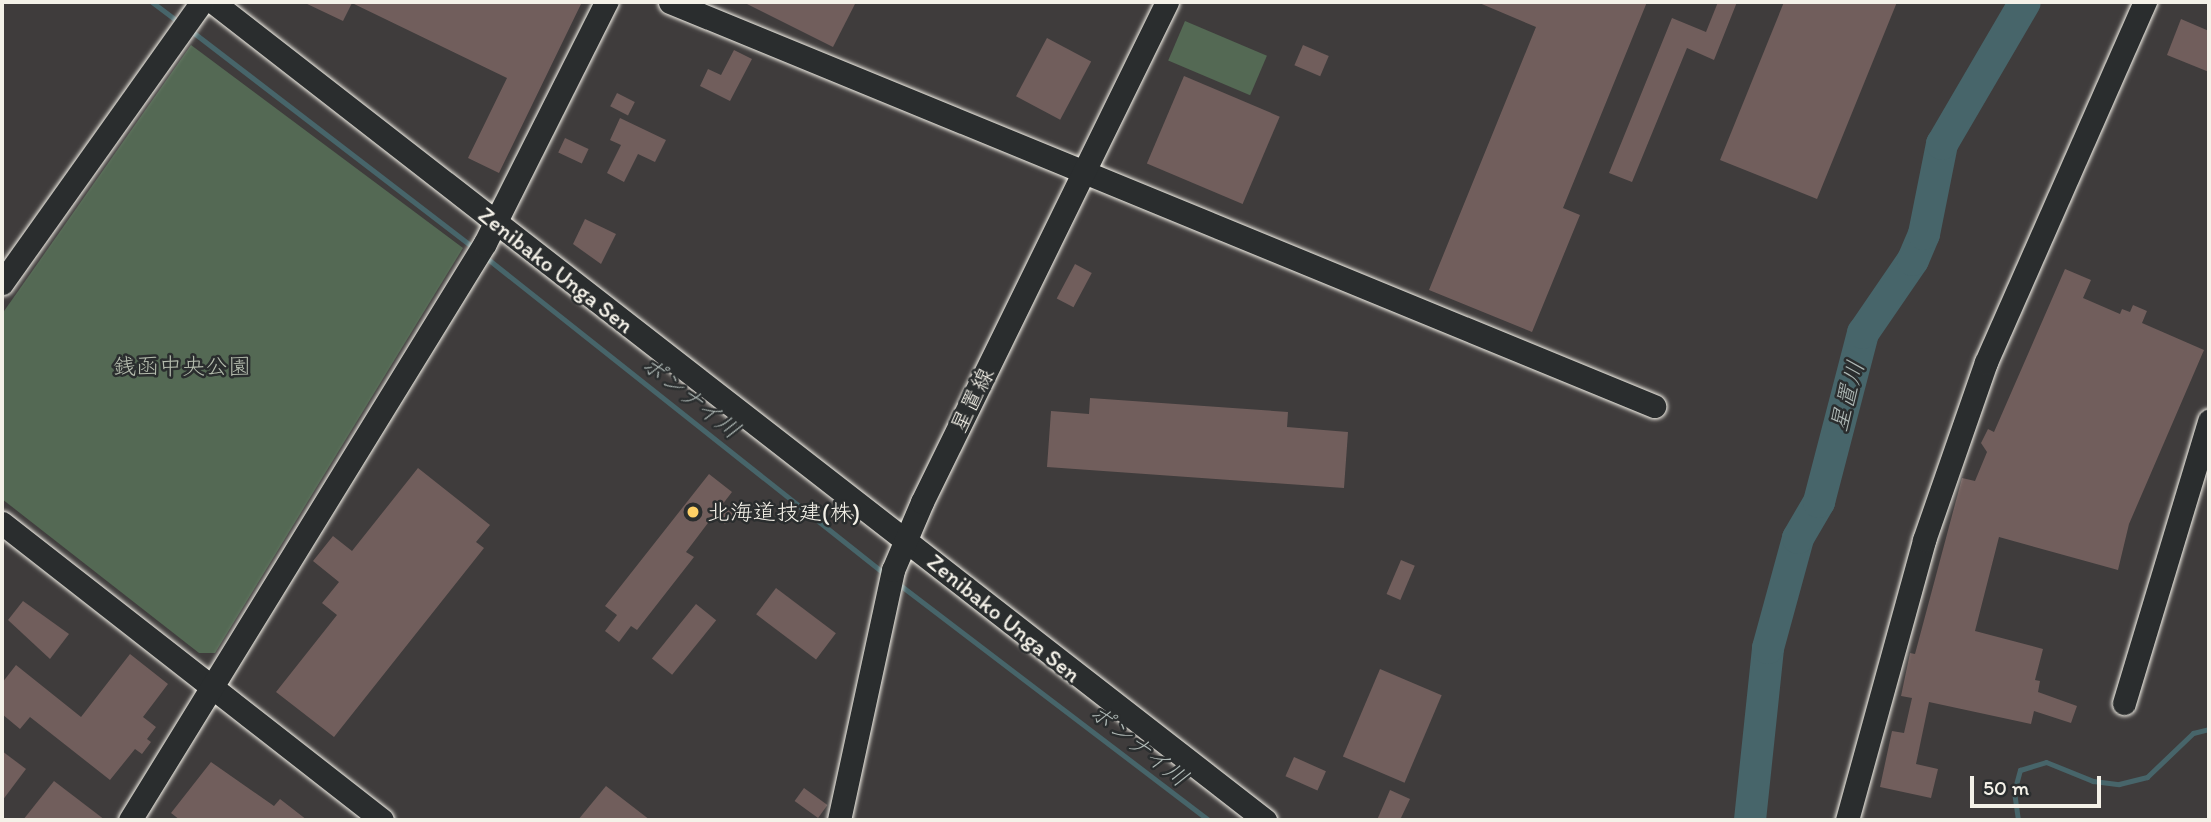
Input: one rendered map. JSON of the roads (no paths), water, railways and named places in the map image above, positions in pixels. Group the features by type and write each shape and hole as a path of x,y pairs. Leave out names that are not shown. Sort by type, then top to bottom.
{"street":[{"name":"Zenibako Unga Sen","path":"213,2 1265,820"},
{"path":"130,820 214,688 496,223 606,2"},
{"path":"670,2 1654,406"},
{"name":"星置線","path":"839,820 890,581 907,540 1167,2"},
{"path":"1847,820 1924,540 1986,362 2145,2"},
{"path":"2,283 197,9"},
{"path":"2124,703 2209,421"},
{"path":"2,523 382,820"}],"waterway":[{"name":"ポンナイ川","path":"152,2 179,22"},
{"name":"星置川","path":"1750,820 1768,648 1798,538 1819,502 1863,333 1913,260 1924,234 1942,144 2025,2"},
{"name":"ポンナイ川","path":"190,30 474,248"},
{"name":"ポンナイ川","path":"484,256 885,574"},
{"name":"ポンナイ川","path":"896,582 1208,820"},
{"path":"2018,820 2014,792 2020,770 2046,762 2093,781 2119,784 2147,777 2193,733 2209,729"}],"place":[{"name":"北海道技建(株)","path":"693,512"}],"park label":[{"name":"銭函中央公園","path":"182,366"}]}
